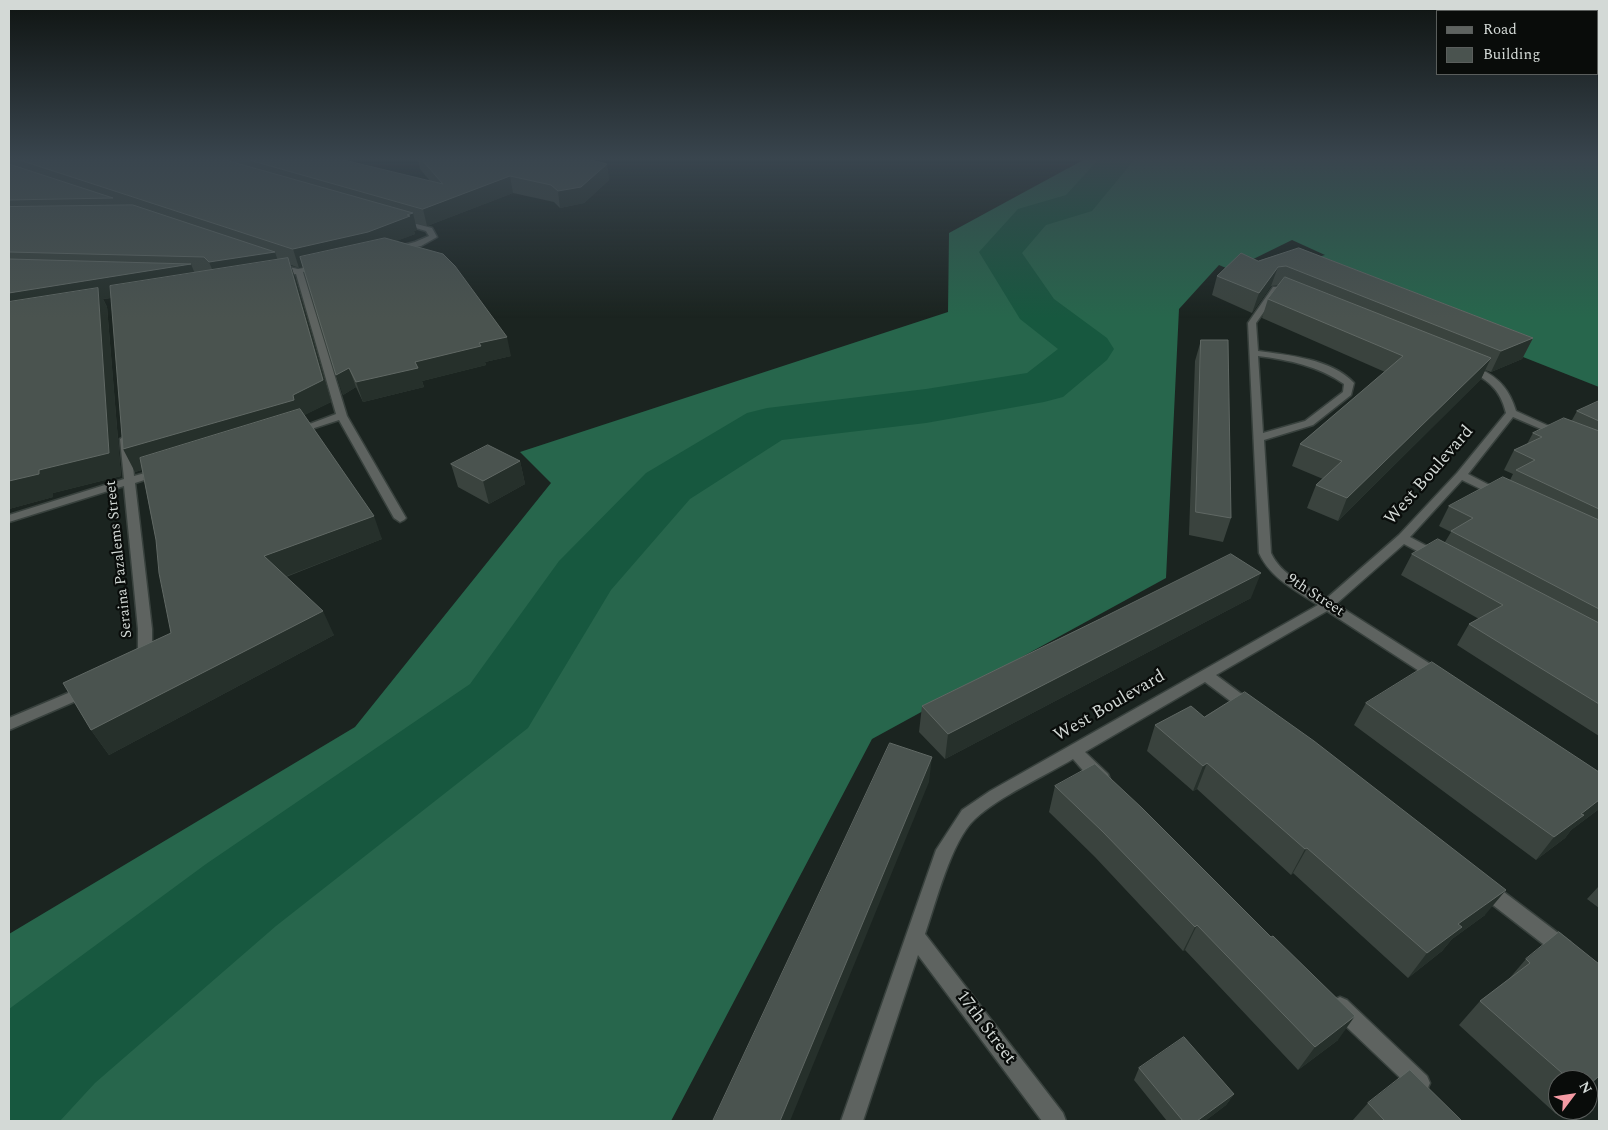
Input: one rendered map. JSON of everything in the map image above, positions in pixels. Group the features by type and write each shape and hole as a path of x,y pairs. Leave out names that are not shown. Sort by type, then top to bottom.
{"street":[{"path":"390,219 429,230 433,237 418,244 390,251"},
{"path":"265,277 299,272 327,265"},
{"path":"281,266 299,272"},
{"path":"299,272 342,416 400,518"},
{"name":"9th Street","path":"1280,291 1252,323 1265,553 1270,564 1284,577 1451,685"},
{"path":"1254,353 1291,358 1313,364 1335,373 1348,383 1348,393 1309,424 1259,438"},
{"path":"1458,363 1490,377 1504,389 1511,412 1573,439"},
{"name":"West Boulevard","path":"852,1121 945,850 968,815 1074,751 1327,605 1403,538 1461,475 1511,412"},
{"path":"286,434 342,416"},
{"name":"Seraina Pazalems Street","path":"124,422 145,629 145,664 136,668"},
{"path":"9,519 166,470"},
{"path":"1461,475 1513,500"},
{"path":"1403,538 1446,562"},
{"path":"1206,674 1261,717"},
{"path":"9,724 100,684"},
{"path":"1074,751 1116,792"},
{"path":"1473,880 1576,958"},
{"name":"17th Street","path":"916,935 1055,1121"},
{"path":"1331,998 1430,1094"}],"green space":[{"path":"988,212 1599,212 1599,387 1290,265 1325,255 1292,240 1231,270 1219,265 1179,309 1166,578 872,739 671,1121 9,1121 9,934 355,727 551,483 520,452 948,312 949,233"}],"building":[{"path":"9,212 153,212 275,252 209,262 204,257 9,252"},
{"path":"179,212 413,213 407,215 410,216 368,232 293,249"},
{"path":"385,238 443,254 455,266 507,337 479,343 481,346 415,362 418,368 356,382 349,368 336,375 300,257"},
{"path":"1299,248 1533,338 1501,351 1286,266 1278,267 1259,293 1217,276 1241,253 1258,261"},
{"path":"288,258 323,380 293,395 294,400 123,449 110,286"},
{"path":"9,259 191,264 9,293"},
{"path":"1285,277 1491,358 1347,498 1316,485 1342,461 1300,444 1403,356 1268,299"},
{"path":"98,288 109,453 39,470 39,474 9,481 9,302"},
{"path":"1201,340 1228,340 1231,518 1196,512"},
{"path":"1599,401 1599,421 1577,411"},
{"path":"300,409 374,516 264,556 323,611 91,730 63,683 171,633 140,458"},
{"path":"1564,418 1599,431 1599,509 1516,470 1535,460 1514,450 1542,437 1533,433"},
{"path":"488,445 520,461 483,481 451,464"},
{"path":"1503,477 1599,520 1599,609 1451,531 1473,518 1449,506"},
{"path":"1438,539 1599,623 1599,704 1469,624 1503,605 1412,554"},
{"path":"1231,554 1261,573 948,734 922,706 1100,619"},
{"path":"1432,662 1599,772 1599,800 1581,814 1584,815 1554,837 1366,703"},
{"path":"1245,692 1314,741 1506,890 1458,924 1462,927 1427,953 1207,763 1203,766 1155,725 1191,706 1204,717"},
{"path":"890,743 932,757 780,1121 713,1121"},
{"path":"1095,764 1142,808 1271,937 1273,936 1355,1016 1315,1047 1197,925 1195,927 1103,832 1055,786"},
{"path":"1559,932 1599,964 1598,1077 1598,1070 1559,1070 1480,1001 1530,963 1526,959"},
{"path":"1184,1037 1234,1094 1197,1121 1183,1121 1139,1068"},
{"path":"1410,1070 1462,1121 1385,1121 1368,1103"}],"waterway":[{"path":"9,1090 55,1043 241,895 499,706 584,577 668,486 767,425 926,406 1044,386 1089,349 1037,309 1000,252 1032,217 1050,212"}]}
